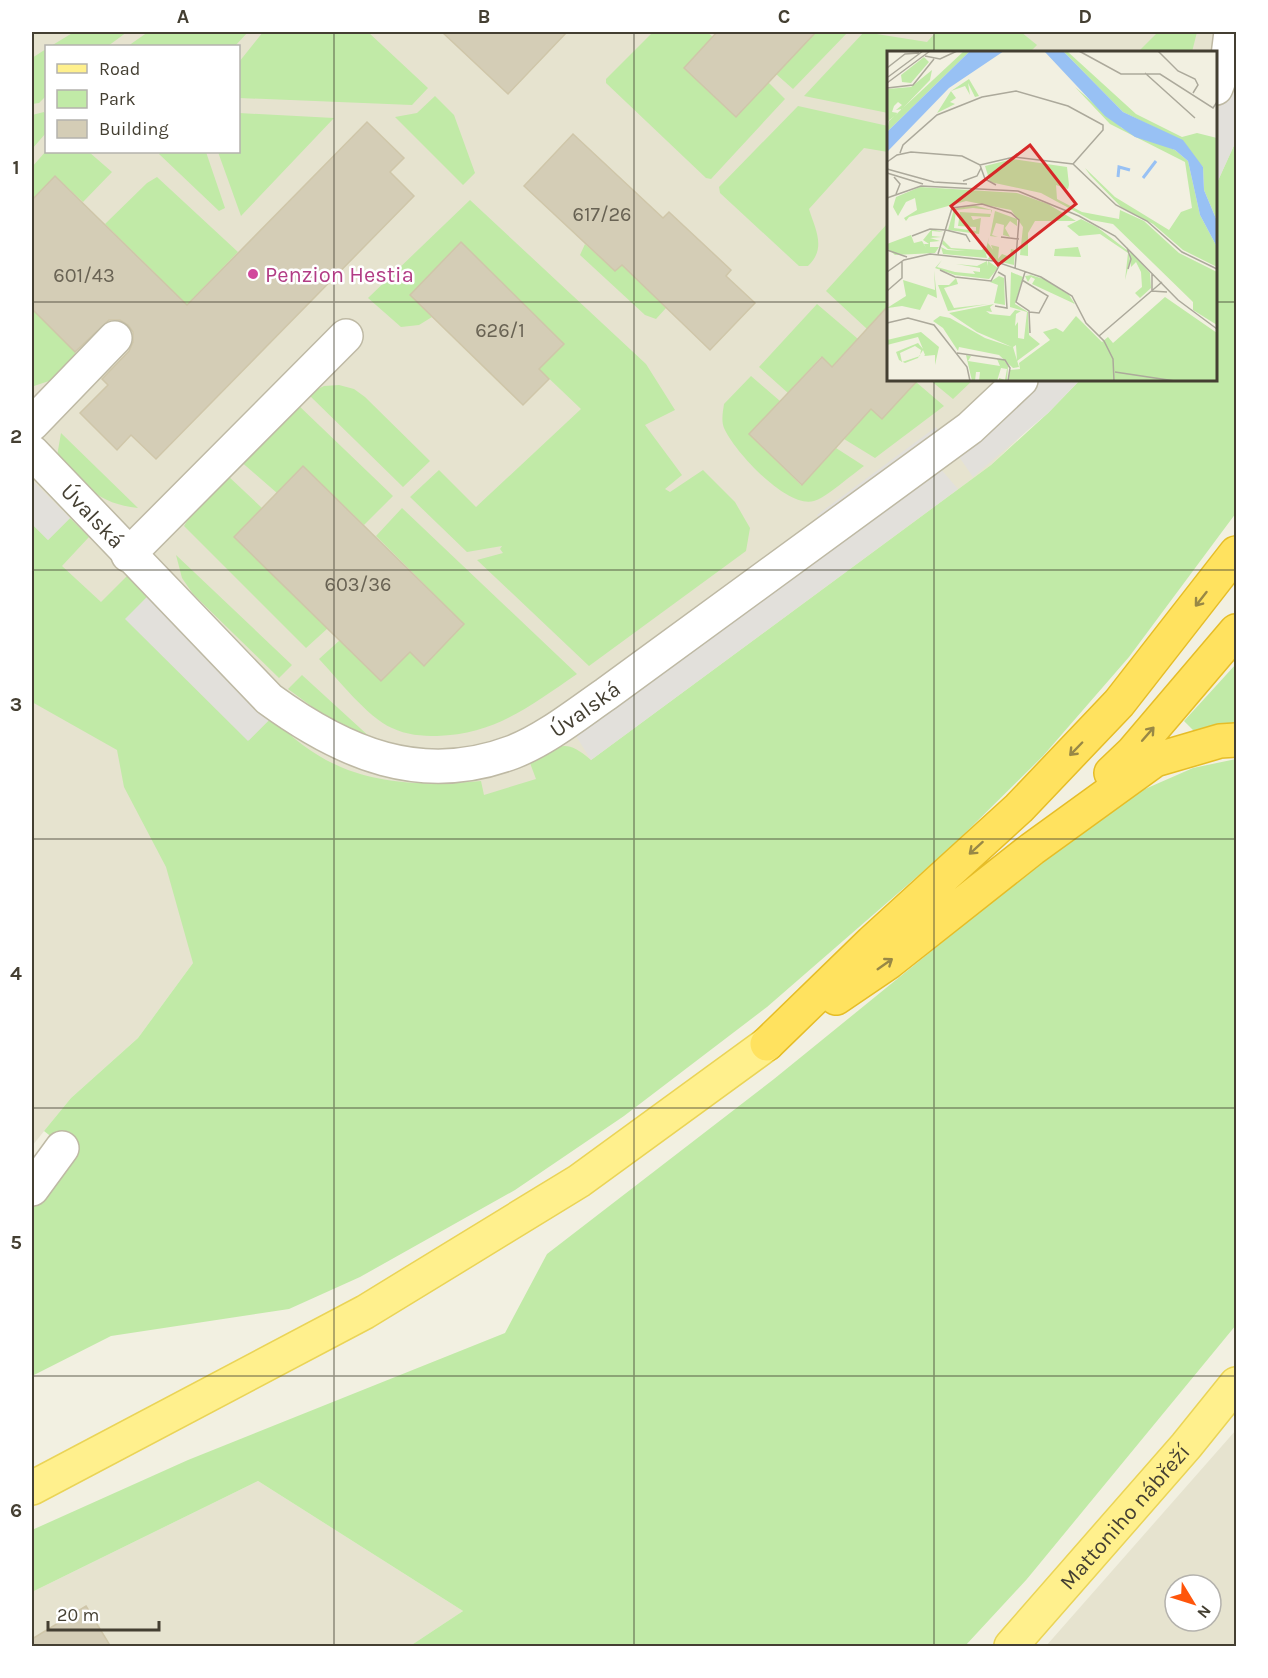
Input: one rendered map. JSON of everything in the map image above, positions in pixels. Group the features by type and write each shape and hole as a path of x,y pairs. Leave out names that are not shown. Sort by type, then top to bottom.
{"highway":[{"path":"767,1044 872,942 1035,792 1119,704 1236,553"},
{"path":"1032,849 1133,752 1236,631"},
{"path":"767,1044 889,962 1032,849 1155,760 1220,741 1236,740"}],"main road":[{"path":"32,1488 365,1312 579,1181 767,1044"},
{"name":"Mattoniho nábřeží","path":"1011,1647 1186,1446 1236,1384"}],"street":[{"path":"1217,83 1228,56 1231,32"},
{"name":"Úvalská","path":"128,555 346,336"},
{"path":"32,424 115,338"},
{"name":"Úvalská","path":"32,452 128,555 269,699 308,726 351,749 383,760 419,766 464,764 513,752 564,723 970,428 1020,381"},
{"path":"32,1189 62,1148"}],"shaded area":[{"path":"32,32 1236,32 1236,141 1217,183 1217,51 887,51 887,381 1079,381 991,465 591,760 193,963 138,1038 71,1098 32,1146"},
{"path":"1236,68 1236,141 1217,183 1217,113"},
{"path":"1037,381 1079,381 1048,413 973,477 957,454"},
{"path":"936,427 944,438 826,527 817,515"},
{"path":"939,467 958,489 591,760 576,736"},
{"path":"32,480 70,518 48,540 32,524"},
{"path":"149,595 272,717 248,741 125,619"},
{"path":"1236,1430 1236,1646 1046,1646"},
{"path":"258,1481 463,1611 410,1646 32,1646 32,1592"}],"green space":[{"path":"74,32 127,32 109,45 53,45"},
{"path":"148,32 248,32 236,45 129,45"},
{"path":"263,32 368,32 428,88 412,105 240,98 240,61"},
{"path":"653,32 707,32 713,37 684,68 735,116 768,82 785,99 711,179 706,178 606,83 606,79"},
{"path":"798,32 848,32 793,89 776,74 808,40"},
{"path":"864,32 927,42 936,32 1021,32 1037,45 1031,51 887,51 887,113 804,96"},
{"path":"1158,32 1197,32 1192,51 1139,51"},
{"path":"45,50 45,97 39,103 32,104 32,58"},
{"path":"435,96 454,115 475,173 463,185 395,117 417,113"},
{"path":"798,106 887,126 887,152 864,148 809,209 818,245 814,259 808,266 799,266 720,193 719,187"},
{"path":"240,113 334,118 241,216 218,153 240,153"},
{"path":"45,114 45,134 32,149 32,115"},
{"path":"1236,141 1236,513 1129,657 1043,756 950,848 767,1007 624,1116 515,1190 360,1277 289,1309 111,1336 32,1376 32,1207 72,1153 44,1131 71,1098 138,1038 193,963 166,867 124,787 117,750 32,702 32,524 48,540 70,518 89,537 62,566 101,602 128,575 149,595 126,619 249,740 272,717 295,739 342,768 394,781 450,783 481,781 484,795 536,779 530,763 561,746 574,748 591,760 991,465 1079,381 1217,381 1217,183"},
{"path":"45,152 90,153 112,172 83,202 55,176 32,200 32,167"},
{"path":"206,153 225,208 219,211 159,154"},
{"path":"157,177 238,252 165,327 155,273 105,224 147,183"},
{"path":"470,200 646,364 675,410 645,425 682,475 665,489 670,492 703,470 735,502 750,528 746,551 589,666 477,560 503,553 500,549 502,546 467,552 410,497 439,470 476,507 581,409 539,369 564,344 461,242 410,295 432,317 419,325 401,327 368,298"},
{"path":"887,224 887,307 867,329 826,291"},
{"path":"585,244 615,271 622,265 666,308 656,319 645,315 580,255"},
{"path":"817,304 858,339 832,367 821,357 788,393 759,367"},
{"path":"32,309 76,353 55,379 34,386 32,383"},
{"path":"751,376 780,401 749,434 801,485 836,448 864,466 832,491 814,501 803,501 776,487 738,450 723,425 724,404"},
{"path":"931,381 972,381 953,399"},
{"path":"916,382 944,406 875,458 844,439 871,409 882,419"},
{"path":"339,385 354,389 365,397 430,461 403,487 308,394 324,386"},
{"path":"296,403 393,496 364,525 303,466 277,493 239,460"},
{"path":"61,433 138,508 112,502 84,484 57,456"},
{"path":"227,475 262,508 328,628 306,648 184,526 196,506"},
{"path":"402,508 577,674 512,716 477,730 458,734 431,736 403,732 382,723 363,707 319,659 340,640 410,652 424,666 464,624 376,536"},
{"path":"176,555 292,665 279,678 193,594 182,578"},
{"path":"1236,664 1236,723 1194,731 1184,721"},
{"path":"302,675 372,739 326,717 288,689"},
{"path":"1236,759 1236,1325 1027,1579 965,1646 410,1646 463,1611 258,1481 32,1592 32,1530 188,1460 505,1333 547,1254 774,1079 1088,824 1129,796 1193,768"}],"building":[{"path":"442,32 567,32 508,94"},
{"path":"717,32 816,32 736,117 684,68"},
{"path":"367,122 404,158 390,172 414,196 156,459 131,435 117,450 80,413 108,385 102,379 129,351 133,342 133,332 120,320 109,320 75,352 32,309 32,200 55,176 187,305"},
{"path":"573,134 663,218 669,212 731,270 726,276 755,303 710,350 622,265 615,271 524,186"},
{"path":"461,242 564,344 539,369 549,379 523,405 410,295"},
{"path":"887,307 887,381 917,381 882,419 871,409 802,485 749,434 822,357 832,367"},
{"path":"303,466 464,624 424,666 410,652 381,681 234,537"},
{"path":"86,1606 111,1647 32,1647 32,1639"}],"place":[{"name":"Penzion Hestia","path":"253,274"}]}
